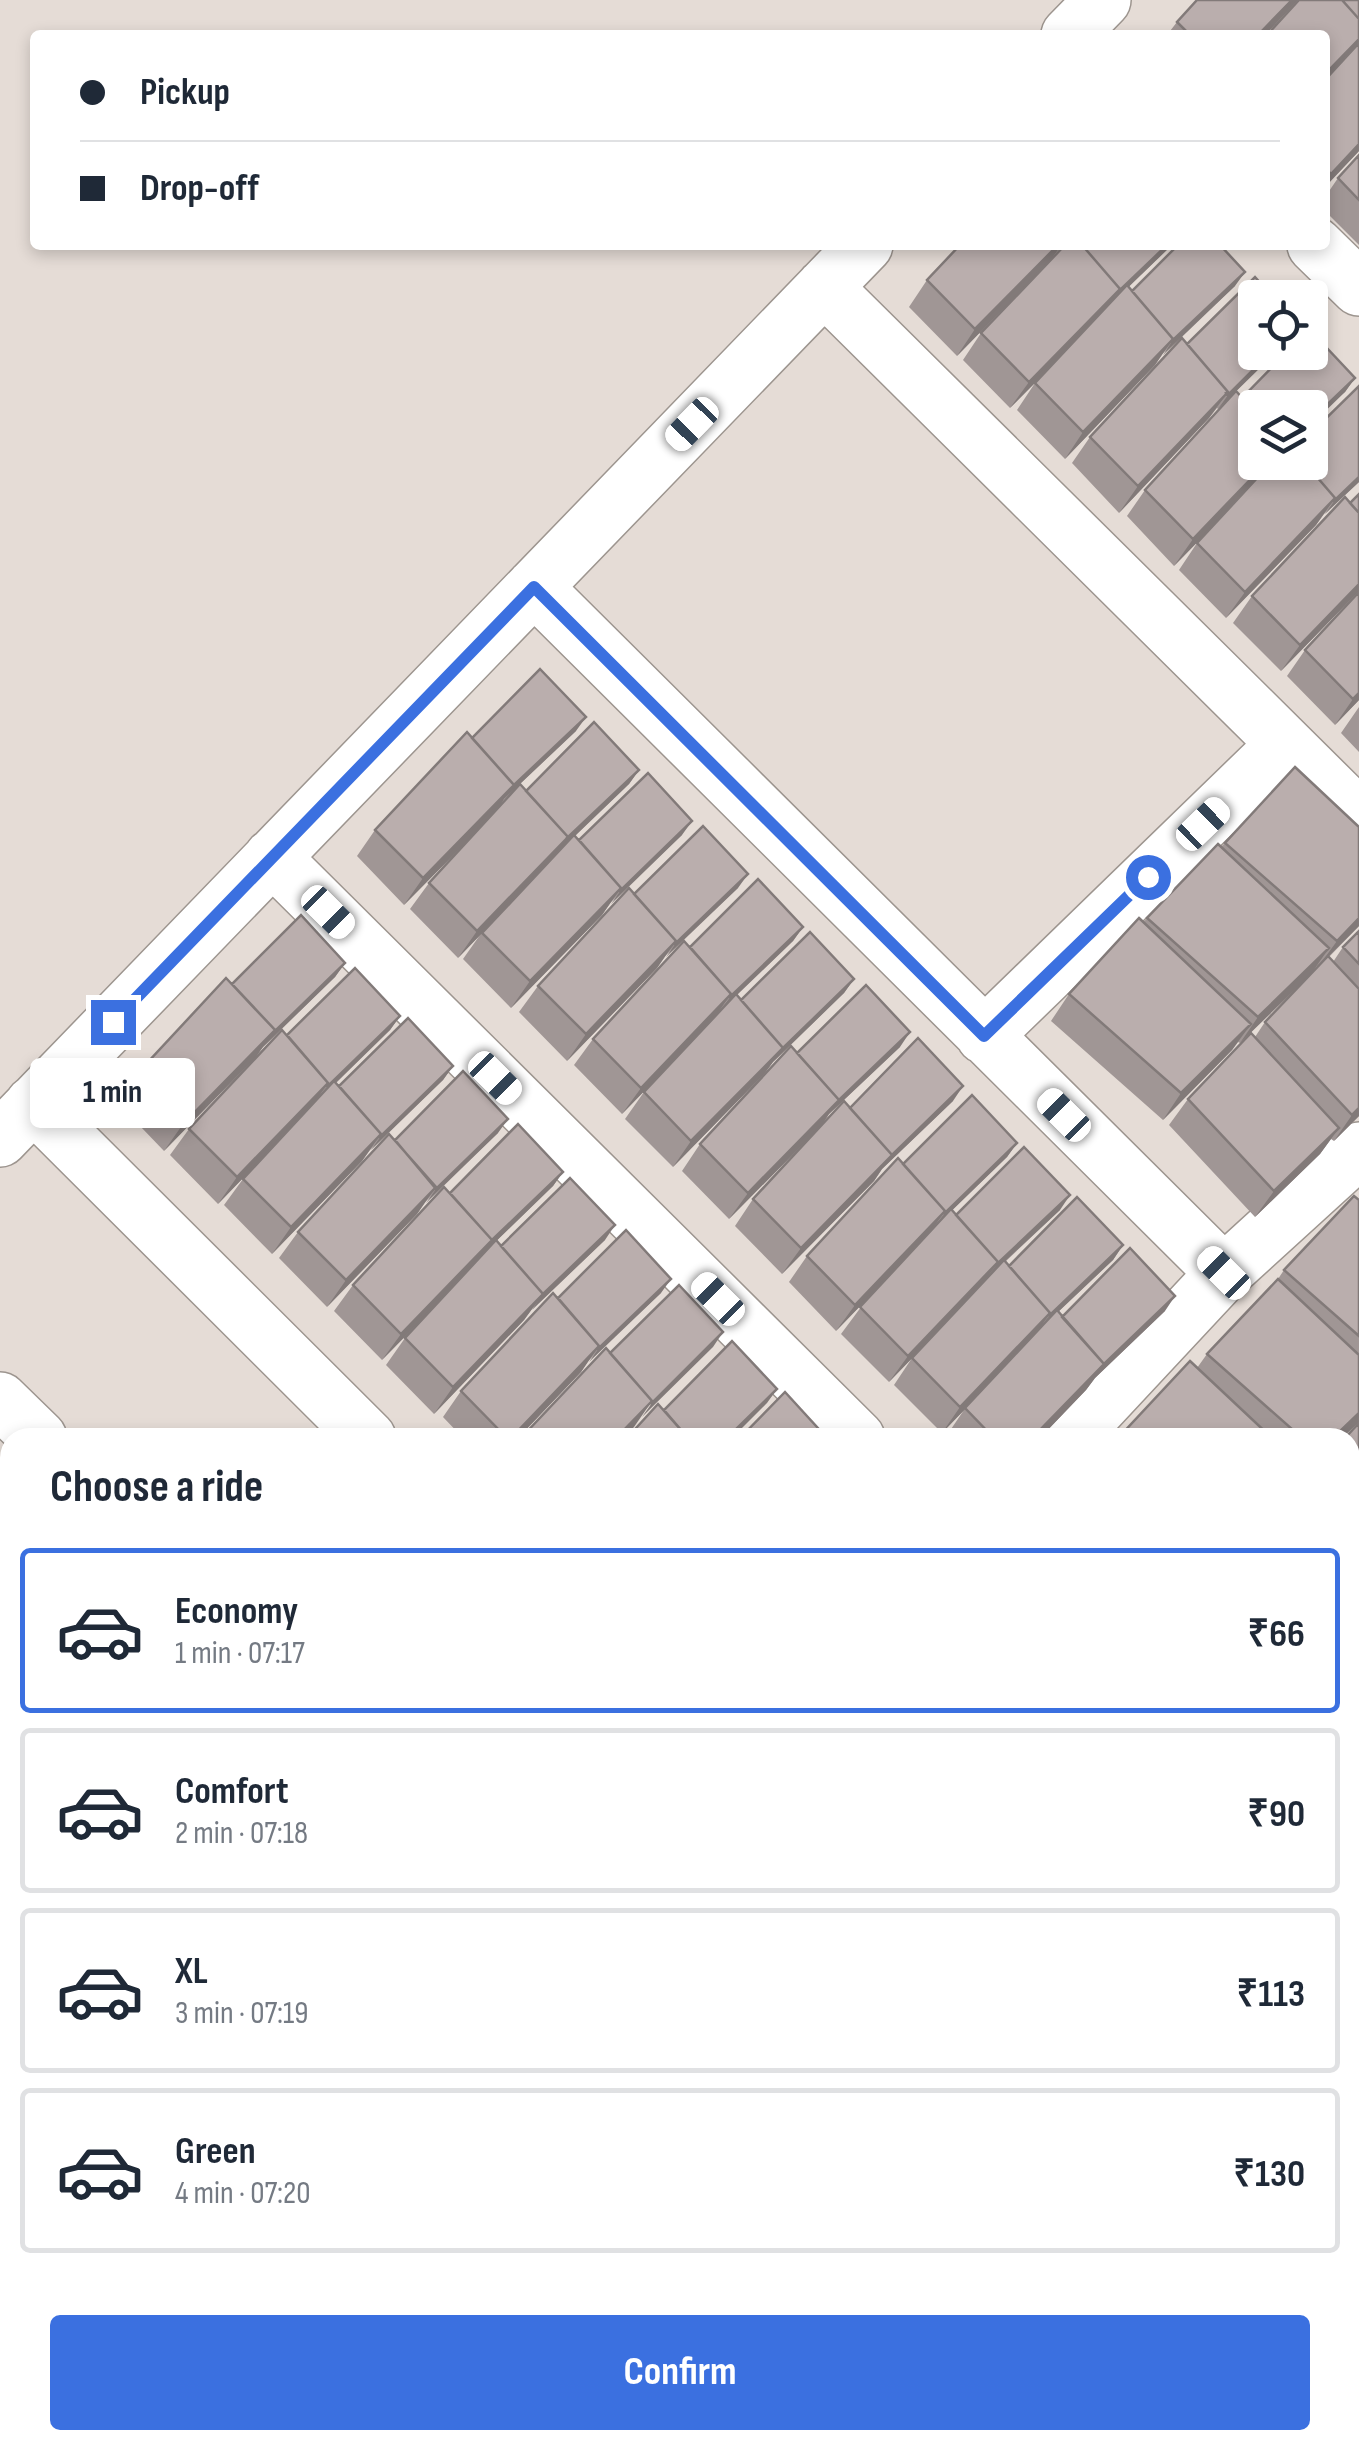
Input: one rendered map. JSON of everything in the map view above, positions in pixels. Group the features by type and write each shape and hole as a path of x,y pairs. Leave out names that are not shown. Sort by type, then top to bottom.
{"street":[{"path":"357,1428 17,1121 860,250"},
{"path":"1320,250 1359,288"},
{"path":"824,287 1359,816"},
{"path":"534,587 1224,1273"},
{"path":"984,1036 1285,744"},
{"path":"272,857 847,1428"},
{"path":"1079,1428 1224,1273 1358,1153"},
{"path":"0,1400 29,1428"}],"building":[{"path":"1197,0 1292,0 1263,30 1185,30 1177,22"},
{"path":"1299,0 1342,0 1359,19 1359,39 1330,69 1330,30 1272,30"},
{"path":"1342,0 1359,0 1359,19"},
{"path":"1359,43 1359,144 1331,174 1330,173 1330,75"},
{"path":"1359,155 1359,200 1338,178"},
{"path":"955,250 1053,250 975,329 927,280"},
{"path":"1060,250 1086,250 1120,289 1029,382 981,333"},
{"path":"1086,250 1162,250 1120,290"},
{"path":"1173,250 1225,250 1245,272 1173,340 1132,291"},
{"path":"1127,285 1173,339 1083,432 1035,383"},
{"path":"1238,294 1238,370 1253,370 1228,395 1187,344"},
{"path":"1182,338 1228,392 1138,486 1090,437"},
{"path":"1328,349 1355,378 1328,404 1328,390 1250,390 1269,370 1328,370"},
{"path":"1359,386 1359,477 1335,500 1320,480 1328,480 1328,416"},
{"path":"1236,391 1238,480 1250,480 1193,539 1145,490"},
{"path":"1255,480 1320,480 1335,498 1245,592 1197,543"},
{"path":"1359,494 1359,513 1350,503"},
{"path":"1345,497 1359,513 1359,584 1300,645 1252,596"},
{"path":"1359,592 1359,693 1353,699 1305,650"},
{"path":"540,669 586,717 514,785 472,738"},
{"path":"594,722 639,770 566,839 526,791"},
{"path":"467,732 514,785 423,878 375,830"},
{"path":"1295,767 1359,827 1359,918 1337,941 1225,843"},
{"path":"648,773 692,821 621,890 579,840"},
{"path":"520,784 568,837 477,931 429,883"},
{"path":"703,826 748,874 676,943 634,894"},
{"path":"574,835 621,888 530,981 482,933"},
{"path":"1218,844 1329,948 1258,1017 1147,918"},
{"path":"758,879 803,927 731,996 690,947"},
{"path":"629,888 676,941 586,1034 538,986"},
{"path":"301,915 345,963 273,1033 275,1030 232,984"},
{"path":"1139,918 1251,1024 1181,1093 1069,994"},
{"path":"1359,931 1359,964 1343,947"},
{"path":"810,932 854,979 783,1048 741,1000"},
{"path":"684,941 731,994 641,1088 593,1039"},
{"path":"1328,956 1359,989 1359,1108 1352,1115 1265,1022"},
{"path":"355,968 400,1016 328,1086 287,1035"},
{"path":"226,978 275,1030 183,1124 135,1076"},
{"path":"866,985 910,1032 839,1100 797,1053"},
{"path":"736,994 783,1048 691,1141 644,1092"},
{"path":"408,1018 453,1066 381,1136 339,1086"},
{"path":"282,1030 328,1083 237,1177 189,1129"},
{"path":"1251,1033 1339,1128 1274,1191 1188,1099"},
{"path":"918,1038 963,1086 892,1155 850,1108"},
{"path":"791,1046 839,1100 748,1193 700,1144"},
{"path":"463,1071 508,1119 436,1189 395,1140"},
{"path":"334,1081 381,1134 291,1227 243,1179"},
{"path":"972,1095 1017,1143 945,1213 903,1164"},
{"path":"844,1101 892,1155 801,1248 753,1199"},
{"path":"518,1124 563,1172 492,1240 450,1193"},
{"path":"389,1134 436,1187 346,1280 298,1232"},
{"path":"1024,1147 1070,1195 997,1264 956,1215"},
{"path":"898,1158 945,1211 855,1305 807,1256"},
{"path":"570,1178 615,1225 542,1295 501,1246"},
{"path":"444,1187 492,1240 401,1334 353,1285"},
{"path":"1354,1196 1359,1200 1359,1336 1284,1270"},
{"path":"1077,1197 1123,1245 1050,1315 1009,1266"},
{"path":"951,1209 998,1262 908,1356 860,1307"},
{"path":"626,1230 671,1279 599,1348 558,1298"},
{"path":"496,1240 543,1294 453,1387 405,1338"},
{"path":"1130,1248 1175,1296 1104,1364 1062,1317"},
{"path":"1004,1260 1050,1313 960,1407 912,1358"},
{"path":"1278,1279 1359,1355 1359,1413 1343,1428 1291,1428 1207,1354"},
{"path":"679,1285 723,1332 652,1403 610,1353"},
{"path":"553,1293 599,1346 521,1428 497,1428 461,1391"},
{"path":"1057,1310 1104,1364 1042,1428 984,1428 965,1408"},
{"path":"732,1341 777,1389 737,1428 679,1428 664,1410"},
{"path":"606,1348 652,1401 626,1428 530,1428"},
{"path":"1190,1361 1261,1428 1127,1428"},
{"path":"785,1392 818,1428 750,1428"},
{"path":"658,1404 679,1428 636,1428"}],"route":[{"path":"113,1022 534,587 984,1036 1148,877"}]}
